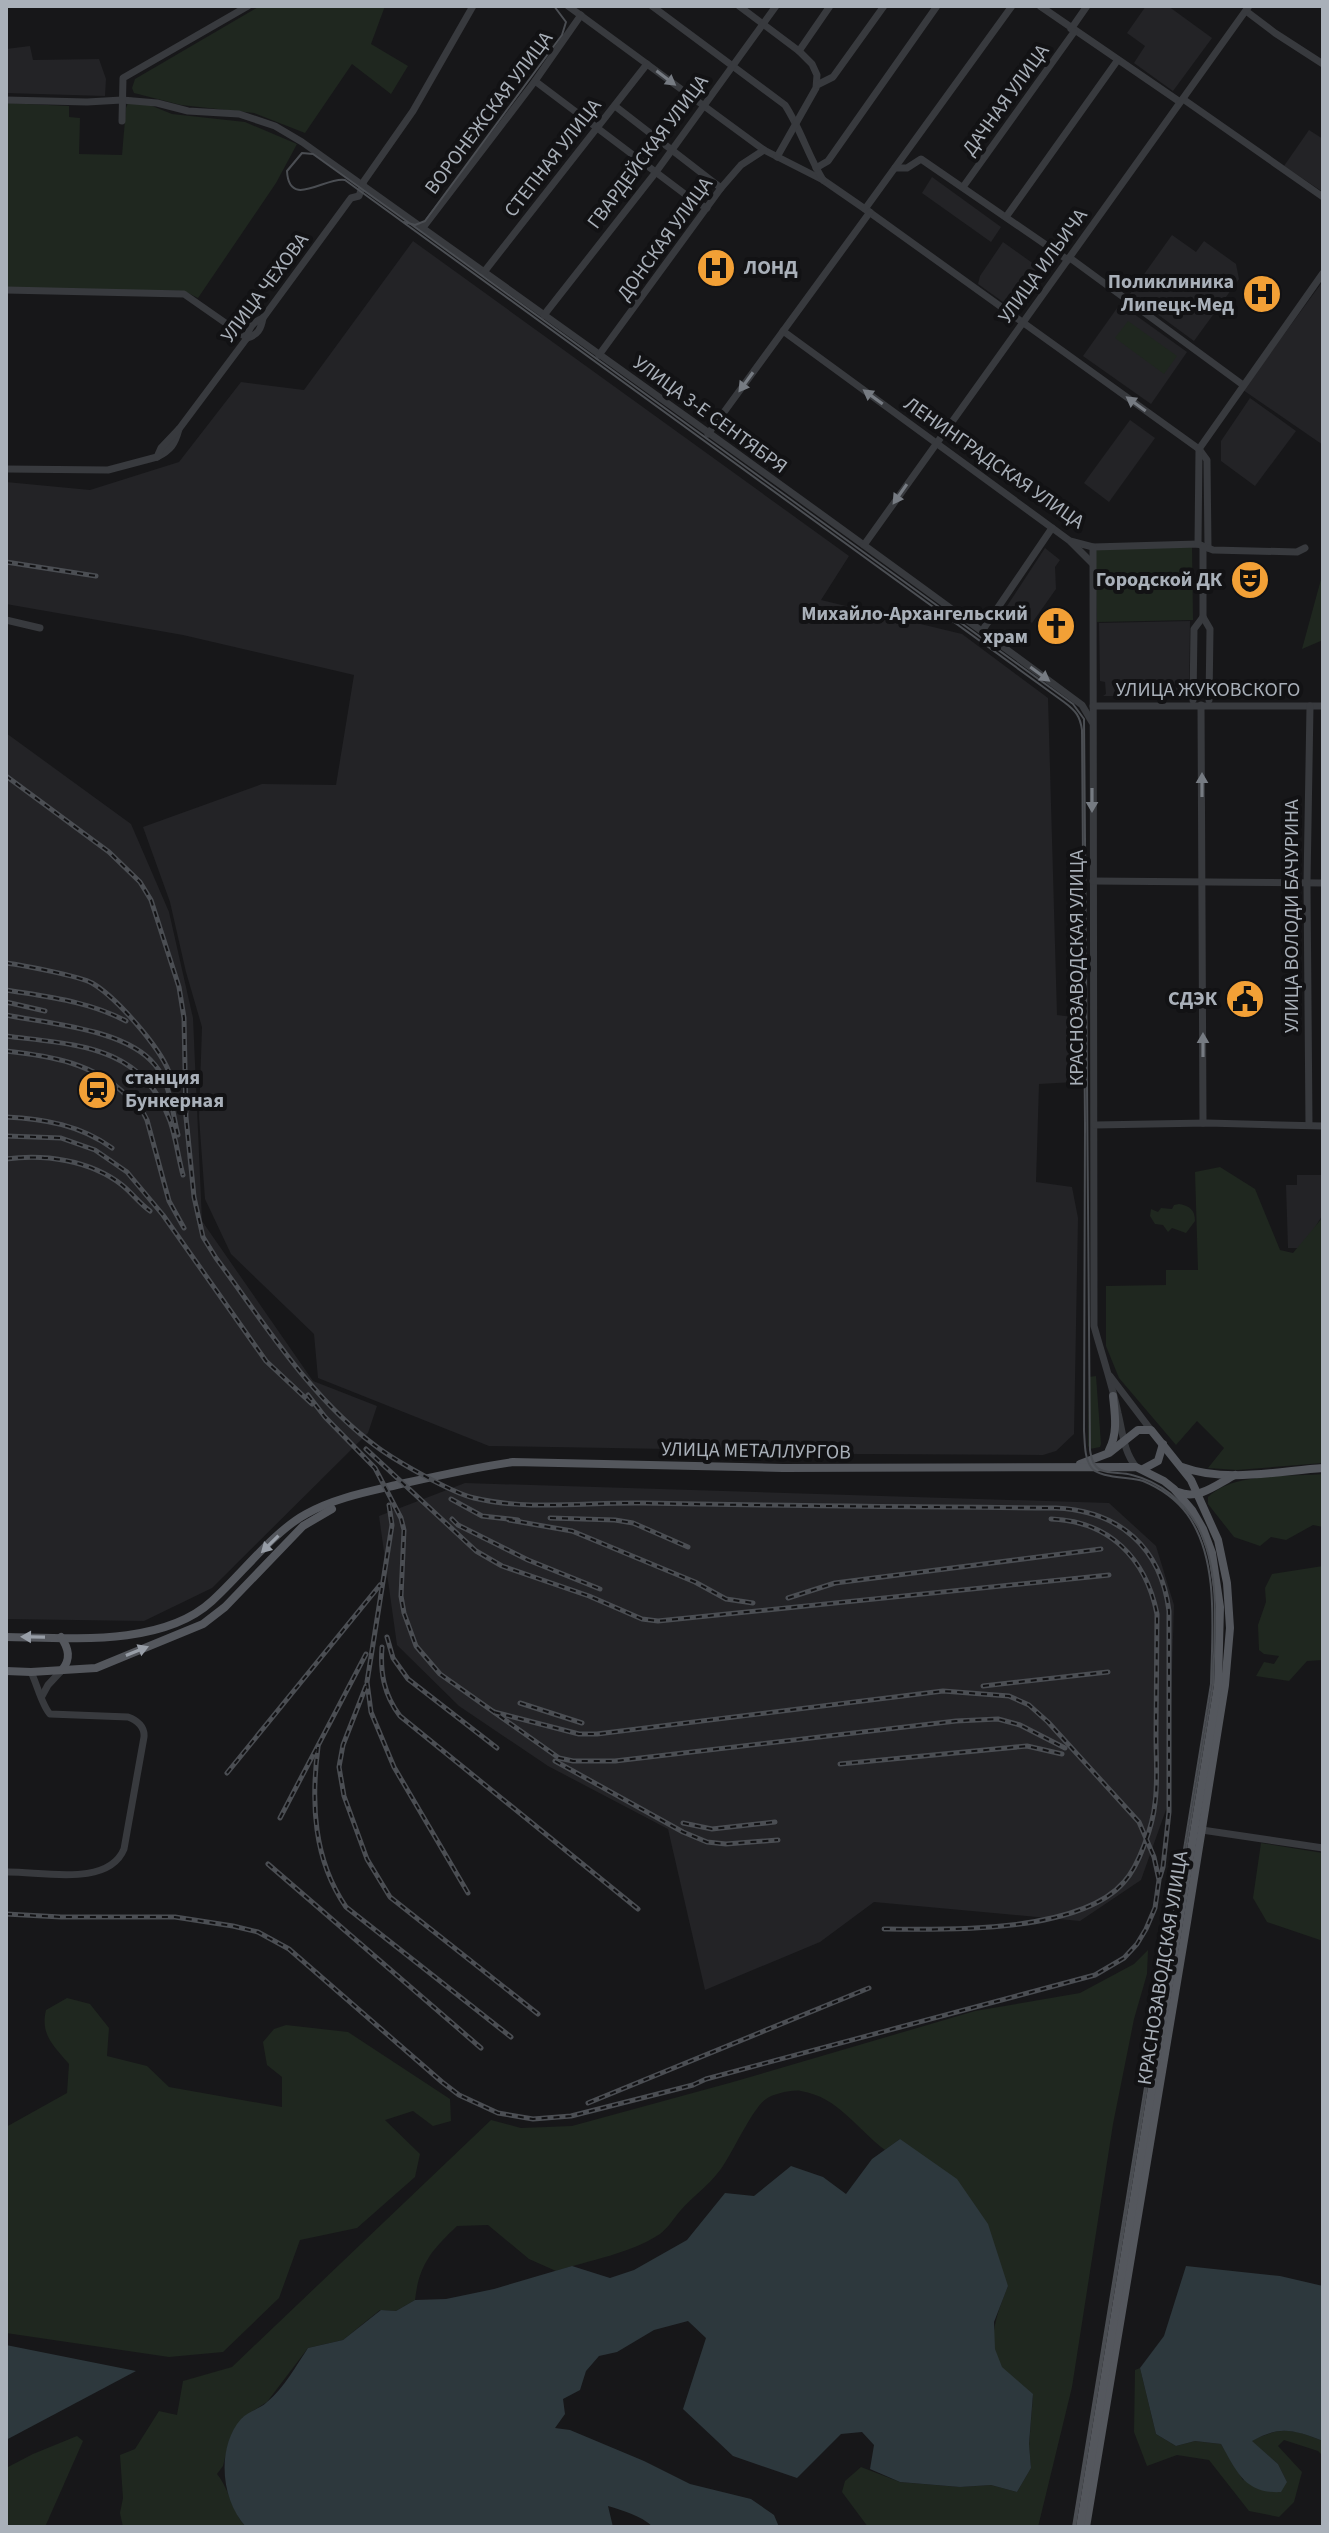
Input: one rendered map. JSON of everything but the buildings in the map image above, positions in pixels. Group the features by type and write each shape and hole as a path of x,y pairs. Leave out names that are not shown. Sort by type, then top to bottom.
{"main road":[{"path":"1104,1455 1115,1436 1113,1396"},
{"path":"1138,1430 1151,1430 1163,1444 1158,1461 1140,1468 1059,1469 1104,1455 1138,1430"},
{"name":"КРАСНОЗАВОДСКАЯ УЛИЦА","path":"1086,2509 1198,1830 1225,1685 1230,1628 1223,1558 1218,1540 1198,1494 1163,1444"},
{"name":"УЛИЦА МЕТАЛЛУРГОВ","path":"361,1494 513,1462 783,1468 1059,1469"},
{"path":"1182,1467 1208,1473 1235,1474 1323,1468"},
{"name":"КРАСНОЗАВОДСКАЯ УЛИЦА","path":"1140,1468 1174,1489 1192,1510 1212,1553 1220,1607 1218,1685 1198,1830"},
{"path":"1174,1489 1185,1495 1198,1494 1235,1474"},
{"path":"6,1637 120,1636 162,1628 208,1605 296,1520 314,1510 361,1494"},
{"path":"6,1671 96,1668 203,1624 225,1607 303,1526 361,1494"},
{"path":"61,1637 68,1649 68,1661 62,1670"},
{"path":"1080,2527 1086,2509"},
{"path":"1086,2509 1086,2527"}],"street":[{"path":"122,121 123,78 248,6"},
{"name":"УЛИЦА ЧЕХОВА","path":"6,469 108,470 157,457 247,338 248,330 255,321 263,318 351,198 359,196 379,157 413,111 473,6"},
{"path":"652,6 785,105 823,180"},
{"path":"739,6 799,51 812,64 817,75 817,85 777,157"},
{"name":"ГВАРДЕЙСКАЯ УЛИЦА","path":"544,315 656,172 776,6"},
{"path":"799,51 830,6"},
{"path":"817,85 833,77 884,6"},
{"path":"816,168 828,161 937,6"},
{"path":"708,434 1012,6"},
{"path":"1040,6 1072,31 1323,197"},
{"name":"ДАЧНАЯ УЛИЦА","path":"963,187 1087,6"},
{"path":"571,7 764,150 823,180 867,210 1199,449 1207,460 1198,519 1203,546 1203,617 1210,629 1205,703 1202,883 1203,1123"},
{"path":"1247,8 1275,33 1323,64"},
{"name":"УЛИЦА ИЛЬИЧА","path":"864,545 1247,8"},
{"name":"ВОРОНЕЖСКАЯ УЛИЦА","path":"422,229 535,81 581,15"},
{"path":"1006,217 1117,61"},
{"name":"СТЕПНАЯ УЛИЦА","path":"484,272 647,64"},
{"path":"535,81 597,130 707,208"},
{"name":"УЛИЦА 3-Е СЕНТЯБРЯ","path":"6,100 157,103 188,111 239,114 275,126 302,142 982,631 1082,705 1092,722"},
{"path":"615,106 721,188"},
{"name":"ДОНСКАЯ УЛИЦА","path":"599,355 721,188 741,165 764,150"},
{"path":"895,168 907,168 921,159 1069,259 1243,385"},
{"path":"1199,449 1323,273"},
{"path":"6,290 184,294 247,338"},
{"name":"ЛЕНИНГРАДСКАЯ УЛИЦА","path":"783,331 1070,541 1093,547 1203,546 1297,552 1305,548"},
{"path":"1203,476 1209,519 1203,546"},
{"path":"1198,519 1209,519"},
{"path":"982,631 1052,528"},
{"path":"1070,541 1092,563"},
{"name":"КРАСНОЗАВОДСКАЯ УЛИЦА","path":"1093,547 1094,1326 1123,1442"},
{"path":"1193,700 1194,629 1203,617"},
{"path":"6,620 40,628"},
{"path":"1082,705 1093,696"},
{"name":"УЛИЦА ЖУКОВСКОГО","path":"1093,706 1205,703 1323,706"},
{"name":"УЛИЦА ВОЛОДИ БАЧУРИНА","path":"1309,1125 1307,883 1310,706"},
{"path":"1093,881 1323,883"},
{"path":"1095,1125 1203,1123 1323,1126"},
{"path":"1106,1371 1151,1430"},
{"path":"1123,1442 1129,1457 1140,1468"},
{"path":"42,1696 62,1670"},
{"path":"6,1872 86,1874 116,1861 124,1849 144,1737 136,1720 128,1717 50,1714 44,1707 31,1672"},
{"path":"1198,1830 1323,1848"}],"shaded area":[{"path":"260,6 385,6 371,44 408,66 391,94 352,64 305,133 254,113 181,105 134,93 135,79"},
{"path":"1146,6 1168,6 1212,38 1173,91 1134,63 1145,46 1127,33"},
{"path":"30,46 33,60 99,59 106,79 105,96 6,93 6,49"},
{"path":"130,97 172,114 245,122 297,144 276,183 198,298 184,291 6,288 6,103 69,106 69,117 80,118 79,154 122,155 126,108"},
{"path":"1309,130 1323,139 1323,192 1284,166"},
{"path":"932,177 1001,227 991,242 922,193"},
{"path":"1172,235 1196,252 1204,241 1236,264 1239,279 1194,341 1130,294"},
{"path":"413,241 849,556 821,600 962,634 1048,698 1057,1015 1073,1017 1074,1082 1039,1084 1036,1182 1072,1187 1078,1218 1074,1434 1056,1451 1043,1455 676,1453 669,1449 489,1446 318,1378 314,1334 231,1254 205,1199 199,1117 202,1027 170,902 143,827 262,784 336,785 354,675 183,635 6,604 6,482 90,490 179,462 241,382 304,390"},
{"path":"1003,242 1038,267 1010,307 978,284"},
{"path":"1323,281 1323,445 1243,390"},
{"path":"1120,304 1187,352 1151,404 1083,356"},
{"path":"1128,321 1177,356 1164,374 1115,338"},
{"path":"1250,398 1296,431 1255,486 1221,461 1221,441"},
{"path":"1130,420 1155,438 1109,502 1084,483"},
{"path":"1192,546 1193,620 1097,622 1095,548"},
{"path":"1045,548 1060,560 1055,567 1056,589 1032,623 1007,606"},
{"path":"1323,572 1323,640 1302,649"},
{"path":"1190,621 1189,696 1143,693 1143,696 1103,696 1106,694 1105,682 1100,681 1099,623"},
{"path":"6,733 131,824 169,912 193,1018 202,1221 313,1381 377,1406 368,1433 212,1588 144,1621 6,1619"},
{"path":"1220,1167 1255,1189 1280,1250 1293,1253 1323,1217 1323,1463 1237,1470 1208,1468 1224,1448 1197,1421 1176,1445 1119,1378 1106,1346 1106,1286 1166,1285 1166,1270 1198,1270 1195,1172"},
{"path":"1297,1175 1321,1175 1322,1216 1302,1248 1288,1248 1286,1185 1297,1185"},
{"path":"1179,1204 1189,1207 1194,1214 1195,1221 1186,1233 1172,1228 1168,1232 1163,1225 1155,1224 1150,1216 1151,1209 1158,1212 1161,1208 1172,1209"},
{"path":"1096,1376 1101,1444 1090,1449 1089,1377"},
{"path":"1323,1474 1323,1527 1313,1525 1286,1540 1271,1537 1260,1546 1234,1537 1208,1504 1208,1497 1232,1483 1262,1477"},
{"path":"465,1483 1109,1503 1156,1546 1174,1605 1168,1804 1141,1880 1080,1921 874,1902 820,1942 705,1990 668,1829 548,1766 459,1706 397,1645 379,1516"},
{"path":"1323,1566 1323,1660 1307,1661 1289,1681 1256,1676 1264,1662 1274,1664 1279,1656 1259,1650 1258,1625 1266,1602 1265,1588 1272,1574"},
{"path":"1261,1843 1323,1853 1323,1941 1267,1922 1253,1898"},
{"path":"1148,1950 1147,1974 1134,2019 1113,2124 1072,2387 1038,2527 868,2527 842,2492 845,2481 861,2467 900,2482 960,2487 991,2485 1017,2492 1031,2468 1029,2445 1033,2395 1004,2370 994,2350 994,2328 1008,2286 900,2139 885,2150 826,2100 814,2094 788,2091 773,2095 761,2103 716,2175 663,2232 635,2247 556,2271 529,2259 488,2225 457,2226 428,2258 415,2300 396,2311 380,2310 343,2340 308,2348 267,2402 242,2418 229,2441 223,2466 217,2474 246,2527 123,2527 120,2513 123,2498 120,2455 135,2449 159,2411 177,2415 183,2381 232,2367 491,2120 521,2128 572,2126 975,2011 1080,1993 1134,1964"},
{"path":"67,1998 90,2004 109,2028 107,2056 147,2066 169,2087 282,2107 282,2077 267,2065 263,2042 274,2029 286,2025 348,2032 450,2099 451,2121 433,2126 413,2111 385,2120 420,2154 415,2177 357,2228 300,2240 279,2298 223,2352 169,2357 6,2333 6,2127 67,2093 69,2064 50,2040 45,2019 46,2010"},
{"path":"900,2139 957,2179 988,2224 1008,2286 994,2322 995,2349 1002,2367 1033,2394 1029,2444 1031,2468 1017,2492 991,2485 960,2487 900,2482 870,2469 874,2445 862,2432 841,2434 797,2478 733,2456 683,2409 706,2338 688,2321 654,2330 617,2352 599,2356 586,2371 580,2390 563,2399 565,2414 555,2428 570,2430 690,2484 751,2499 774,2515 779,2527 653,2527 637,2516 608,2506 613,2527 246,2527 238,2516 231,2503 225,2474 225,2459 233,2431 244,2416 279,2390 308,2348 343,2340 381,2310 396,2311 415,2300 446,2299 494,2289 572,2266 610,2278 634,2270 687,2240 725,2193 754,2196 791,2166 823,2177 846,2194 872,2159"},
{"path":"1186,2266 1280,2276 1323,2286 1323,2441 1304,2434 1279,2431 1252,2441 1278,2464 1287,2482 1281,2492 1269,2492 1250,2485 1221,2444 1195,2441 1176,2446 1156,2434 1140,2368 1164,2336"},
{"path":"6,2345 136,2371 6,2440"},
{"path":"1140,2368 1156,2434 1176,2446 1195,2441 1221,2444 1243,2480 1287,2482 1278,2464 1251,2441 1287,2431 1323,2441 1323,2456 1318,2451 1284,2440 1278,2446 1302,2472 1294,2502 1279,2517 1249,2511 1209,2460 1177,2455 1147,2466 1134,2432 1135,2370"},
{"path":"77,2436 83,2441 45,2527 6,2527 6,2468"}],"tram line":[{"path":"404,222 415,225 425,221 562,35 566,22 554,6"},
{"path":"1073,2527 1211,1684 1213,1619 1205,1552 1187,1514 1173,1499 1143,1481 1094,1471 1085,1449 1080,721 1064,702 345,180 310,189 294,188 287,171 302,153 313,154 412,225 1073,704 1084,719 1090,1450 1098,1469 1152,1482 1178,1501 1192,1518 1206,1545 1211,1564 1215,1625 1213,1685 1075,2527"}],"railway":[{"path":"6,562 96,576"},
{"path":"6,776 109,852 140,882 151,900 179,987 184,1018 186,1117 194,1197 203,1237 290,1359 353,1428 424,1476 464,1495 494,1502 536,1505 643,1503 1056,1508 1099,1516 1117,1525 1133,1537 1157,1568 1169,1611 1169,1812 1160,1877"},
{"path":"6,963 92,983 136,1023 169,1072"},
{"path":"6,990 82,1004 126,1021"},
{"path":"6,1002 45,1011"},
{"path":"6,1015 86,1030 126,1043 142,1053 155,1065 164,1081 178,1135"},
{"path":"6,1036 57,1042 103,1053 142,1076 158,1096 170,1121 183,1175"},
{"path":"6,1051 55,1059 86,1069 114,1085 136,1104 147,1120 169,1201 184,1228"},
{"path":"6,1117 62,1125 112,1148"},
{"path":"6,1136 61,1138 95,1150 127,1172 163,1215 266,1361 312,1404"},
{"path":"6,1159 36,1157 82,1164 109,1176 150,1211"},
{"path":"308,1395 375,1468 401,1518 404,1530 401,1596 416,1646 440,1674 559,1758 615,1761 956,1721 998,1719 1020,1725 1065,1748"},
{"path":"366,1449 476,1551 502,1566 589,1596 642,1619 658,1621 1109,1575"},
{"path":"451,1499 482,1516 518,1520"},
{"path":"389,1505 392,1525 367,1682 371,1712 394,1767 468,1893"},
{"path":"550,1518 633,1523 688,1547"},
{"path":"452,1519 458,1525 528,1560 600,1589"},
{"path":"884,1929 1012,1925 1077,1911 1104,1899 1124,1882 1144,1845 1154,1812 1156,1786 1157,1614 1152,1594 1144,1576 1122,1546 1090,1527 1051,1519"},
{"path":"509,1520 572,1531 695,1582 726,1599 753,1603"},
{"path":"788,1598 835,1583 1101,1549"},
{"path":"227,1773 380,1585"},
{"path":"387,1637 393,1658 408,1679 497,1748"},
{"path":"382,1647 384,1683 400,1716 638,1909"},
{"path":"280,1818 366,1654"},
{"path":"983,1686 1108,1672"},
{"path":"366,1686 343,1745 339,1767 344,1796 367,1859 390,1897 538,2014"},
{"path":"6,1914 175,1917 258,1932 289,1949 459,2095 498,2113 533,2119 571,2116 693,2085 1095,1975 1124,1958 1137,1944 1155,1908 1159,1880 1154,1857 1139,1822 1048,1722 1029,1705 1009,1696 943,1691 597,1734 579,1734 494,1712"},
{"path":"520,1703 582,1723"},
{"path":"840,1764 1027,1746 1062,1754"},
{"path":"318,1747 315,1788 317,1830 327,1869 346,1907 511,2037"},
{"path":"555,1761 683,1832 707,1842 726,1844 778,1840"},
{"path":"683,1823 712,1829 775,1822"},
{"path":"268,1864 481,2048"},
{"path":"588,2103 869,1988"}],"place":[{"name":"ЛОНД","path":"716,268"},
{"name":"Поликлиника Липецк-Мед","path":"1262,294"},
{"name":"Городской ДК","path":"1250,580"},
{"name":"Михайло-Архангельский храм","path":"1056,626"},
{"name":"СДЭК","path":"1245,999"},
{"name":"станция Бункерная","path":"97,1090"}]}
